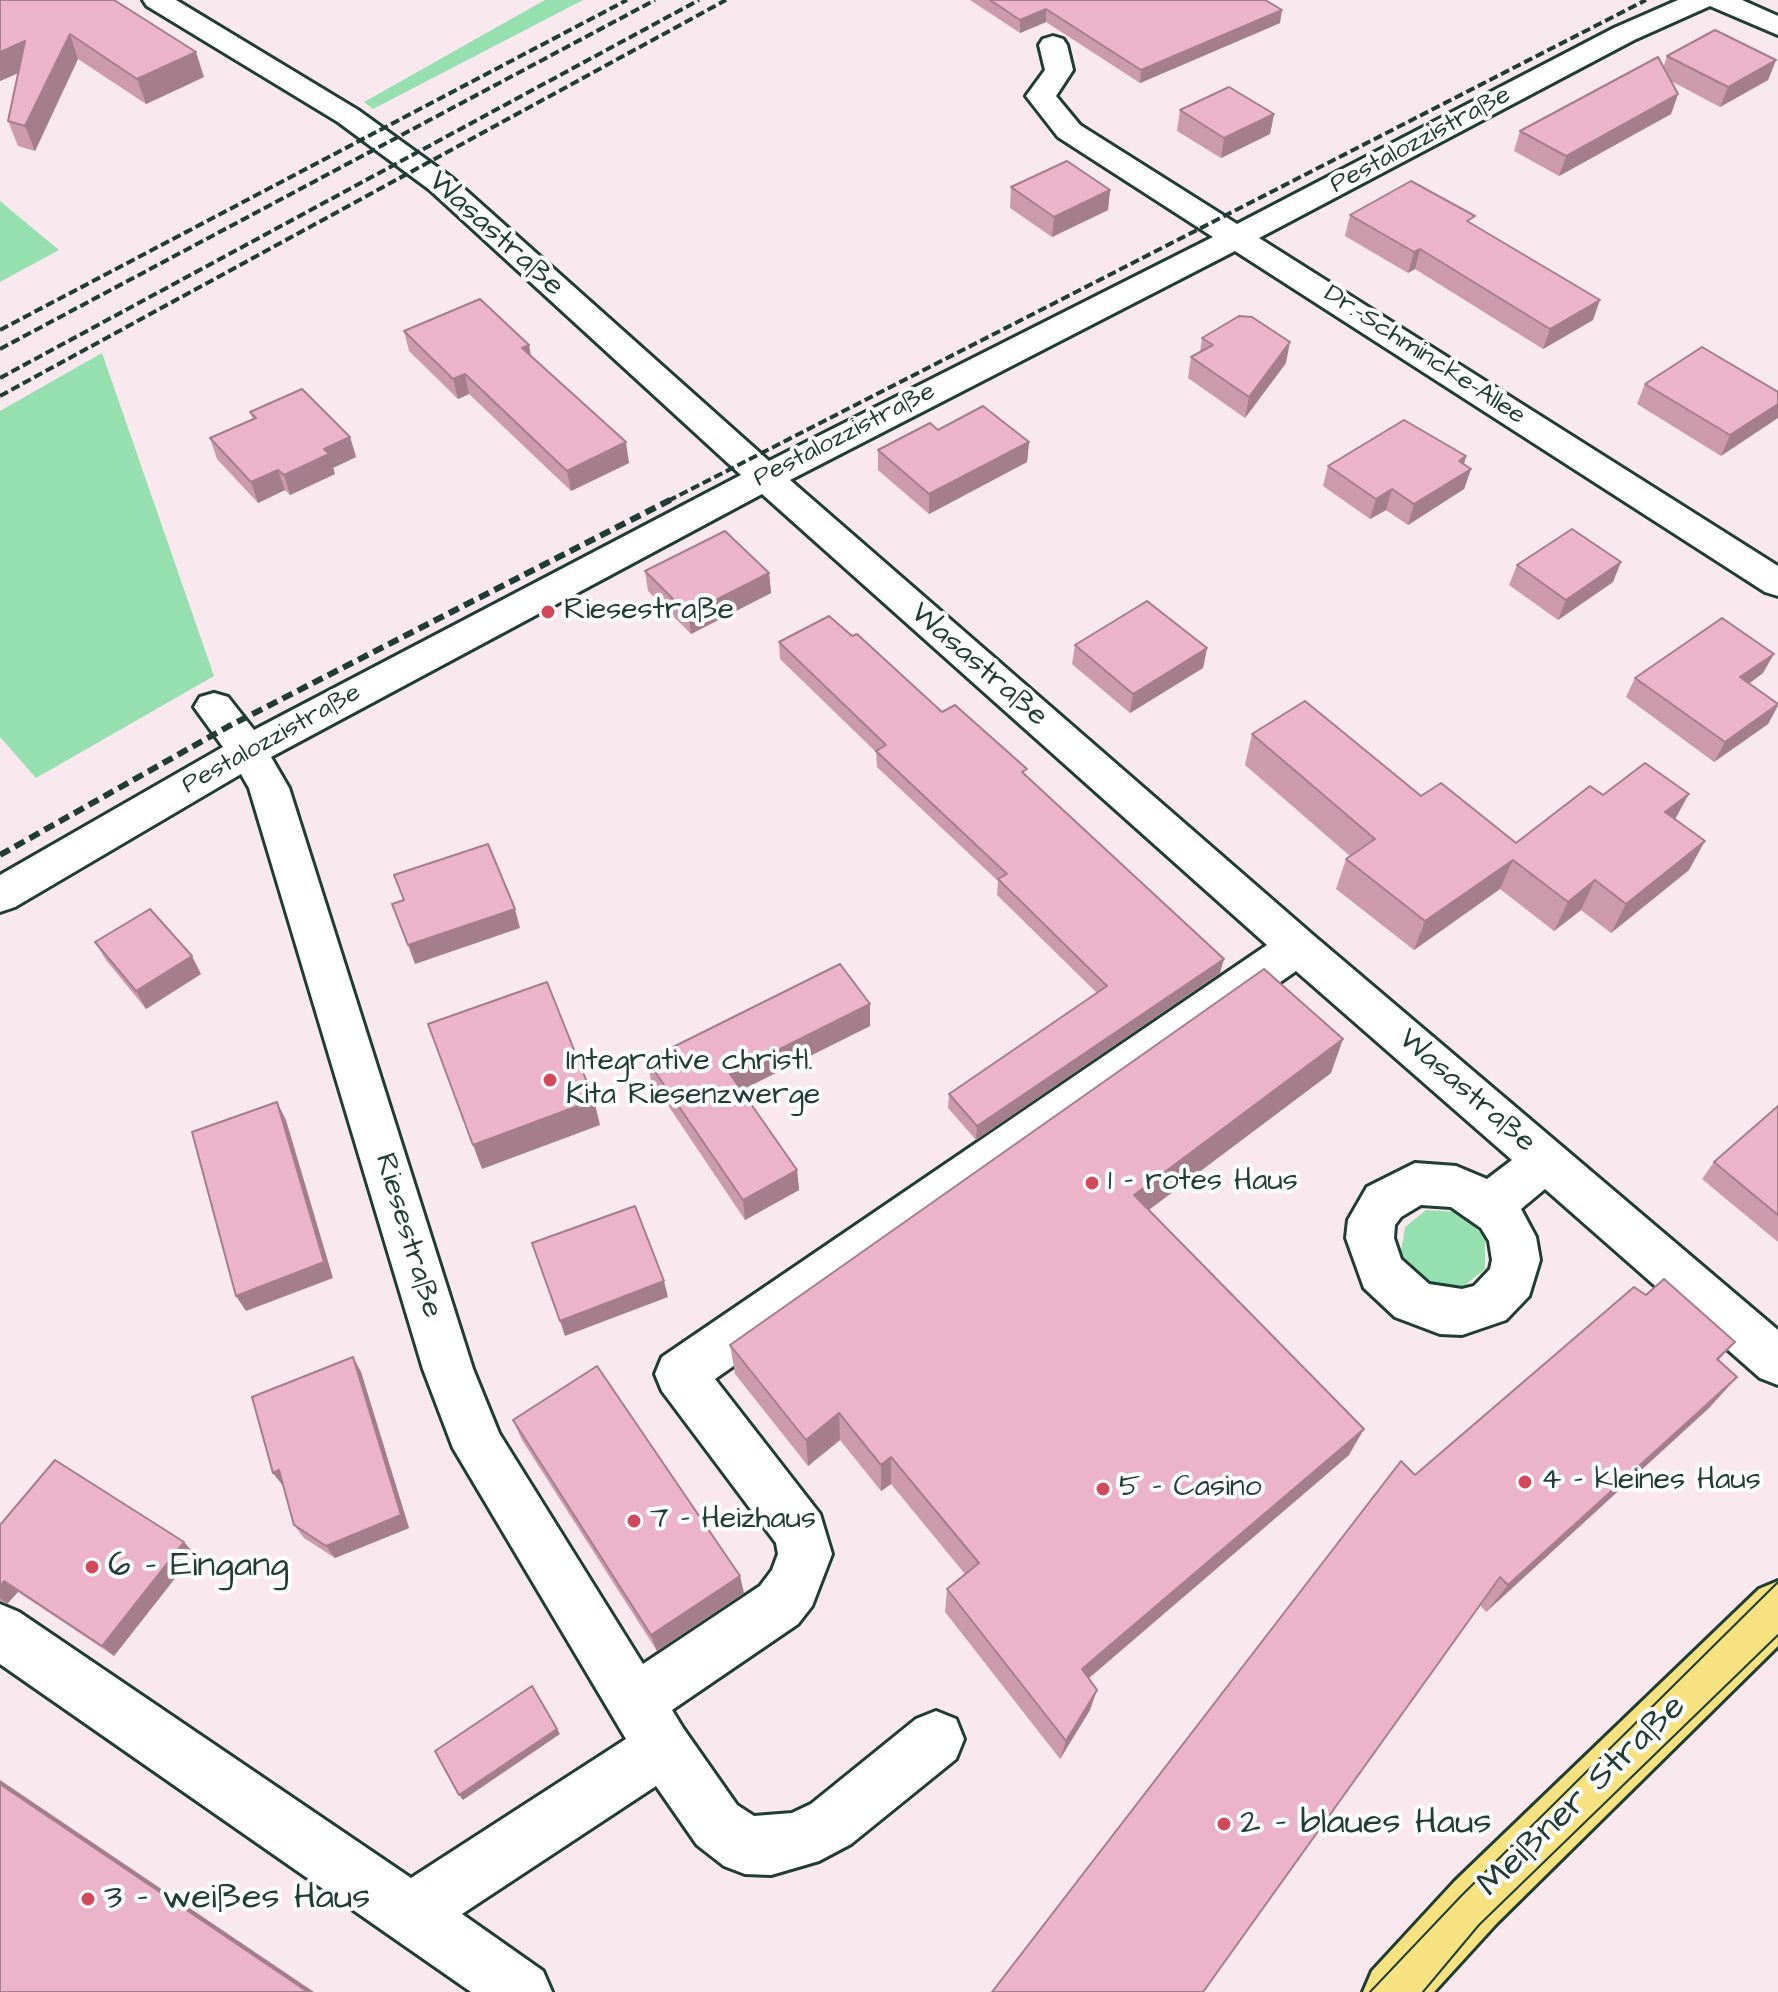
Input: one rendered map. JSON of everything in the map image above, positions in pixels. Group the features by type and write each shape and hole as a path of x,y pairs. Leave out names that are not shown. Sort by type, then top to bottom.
{"main road":[{"name":"Meißner Straße","path":"1393,1992 1476,1902 1778,1608"}],"street":[{"name":"Wasastraße","path":"157,0 348,116 441,184 764,477 1298,947 1778,1362"},
{"name":"Pestalozzistraße","path":"0,895 248,751 764,477 1237,237 1624,34 1701,0"},
{"path":"1720,0 1778,27"},
{"name":"Dr.-Schmincke-Allee","path":"1053,45 1059,70 1041,96 1069,131 1778,583"},
{"name":"Riesestraße","path":"214,707 248,751 269,788 448,1369 479,1448 649,1725 717,1825 745,1845 771,1846 799,1841 831,1824 936,1739"},
{"path":"410,1913 649,1725 779,1605 799,1574 805,1554 801,1532 680,1374 1298,947"},
{"path":"1489,1206 1546,1161"},
{"path":"0,1631 522,1992"}],"green space":[{"path":"545,0 583,0 373,109 364,102"},
{"path":"0,201 59,250 0,282"},
{"path":"102,353 214,676 36,778 0,737 0,411"},
{"path":"1426,1210 1458,1212 1485,1237 1485,1269 1464,1286 1427,1283 1400,1257 1405,1227"}],"building":[{"path":"0,0 114,0 196,52 137,79 70,34 25,126 8,121 25,41 0,52"},
{"path":"990,0 1265,0 1282,10 1141,70 1046,9 1020,20"},
{"path":"1715,30 1776,60 1728,87 1667,56"},
{"path":"1658,57 1678,94 1566,156 1520,131"},
{"path":"1229,87 1274,114 1224,138 1180,110"},
{"path":"1067,161 1110,190 1054,217 1011,187"},
{"path":"1411,181 1475,216 1467,221 1600,300 1550,329 1420,249 1414,252 1350,215"},
{"path":"480,299 529,345 522,348 626,442 567,471 465,374 453,379 404,331"},
{"path":"1239,316 1252,317 1290,342 1249,397 1191,357 1213,345 1202,338"},
{"path":"1702,347 1778,392 1778,404 1730,435 1645,384"},
{"path":"302,389 350,437 324,449 329,454 284,475 278,470 251,482 210,438 256,418 250,412"},
{"path":"983,406 1029,442 929,494 878,450 930,423 938,430"},
{"path":"1404,420 1466,456 1459,461 1471,469 1414,504 1392,489 1376,499 1328,466"},
{"path":"1572,529 1621,562 1566,600 1517,565"},
{"path":"725,531 769,573 688,614 645,571"},
{"path":"1147,601 1207,648 1133,694 1075,645"},
{"path":"829,616 852,636 857,634 942,712 955,705 1027,769 1022,772 1224,959 977,1126 949,1094 1107,986 998,879 1007,874 876,751 886,745 779,642"},
{"path":"1722,618 1774,654 1740,677 1778,704 1725,742 1635,678"},
{"path":"1305,701 1421,796 1441,783 1516,843 1590,786 1603,795 1645,763 1689,794 1665,812 1705,841 1626,904 1595,880 1568,902 1513,860 1425,921 1346,859 1375,839 1252,734"},
{"path":"488,844 515,909 408,945 392,904 404,900 394,875"},
{"path":"150,909 192,956 136,991 95,942"},
{"path":"840,964 870,1004 730,1074 797,1170 743,1200 647,1060"},
{"path":"1264,969 1343,1039 1134,1195 1364,1429 1082,1669 1097,1690 1066,1741 947,1589 979,1563 891,1457 881,1465 839,1413 806,1440 730,1345"},
{"path":"547,982 594,1100 473,1145 428,1024"},
{"path":"277,1102 324,1262 236,1296 192,1132"},
{"path":"1778,1106 1778,1215 1714,1162"},
{"path":"635,1206 664,1281 560,1321 532,1243"},
{"path":"1664,1279 1735,1342 1717,1359 1737,1377 1508,1585 1500,1577 1203,1992 992,1992 1401,1461 1415,1475 1634,1287 1646,1295"},
{"path":"353,1357 401,1515 326,1546 294,1525 279,1470 273,1473 252,1397"},
{"name":"7 - Heizhaus","path":"597,1366 740,1576 651,1635 513,1420"},
{"name":"6 - Eingang","path":"55,1460 184,1542 102,1646 4,1581 0,1586 0,1525"},
{"path":"532,1686 557,1729 459,1795 435,1751"},
{"name":"3 - weißes Haus","path":"0,1784 308,1992 0,1992"}],"tram line":[{"path":"1370,1992 1462,1895 1778,1582"},
{"path":"1423,1992 1479,1925 1778,1635"}],"railway":[{"path":"0,330 627,0"},
{"path":"0,349 655,0"},
{"path":"0,378 699,0"},
{"path":"0,396 726,0"},
{"path":"668,501 1646,0"},
{"path":"0,855 229,726 672,499"}],"place":[{"name":"Riesestraße","path":"548,612"},
{"name":"Integrative christl. Kita Riesenzwerge","path":"550,1080"},
{"name":"1 - rotes Haus","path":"1092,1183"},
{"name":"4 - kleines Haus","path":"1525,1482"},
{"name":"5 - Casino","path":"1103,1489"},
{"name":"7 - Heizhaus","path":"634,1521"},
{"name":"6 - Eingang","path":"92,1567"},
{"name":"2 - blaues Haus","path":"1224,1824"},
{"name":"3 - weißes Haus","path":"88,1899"}]}
